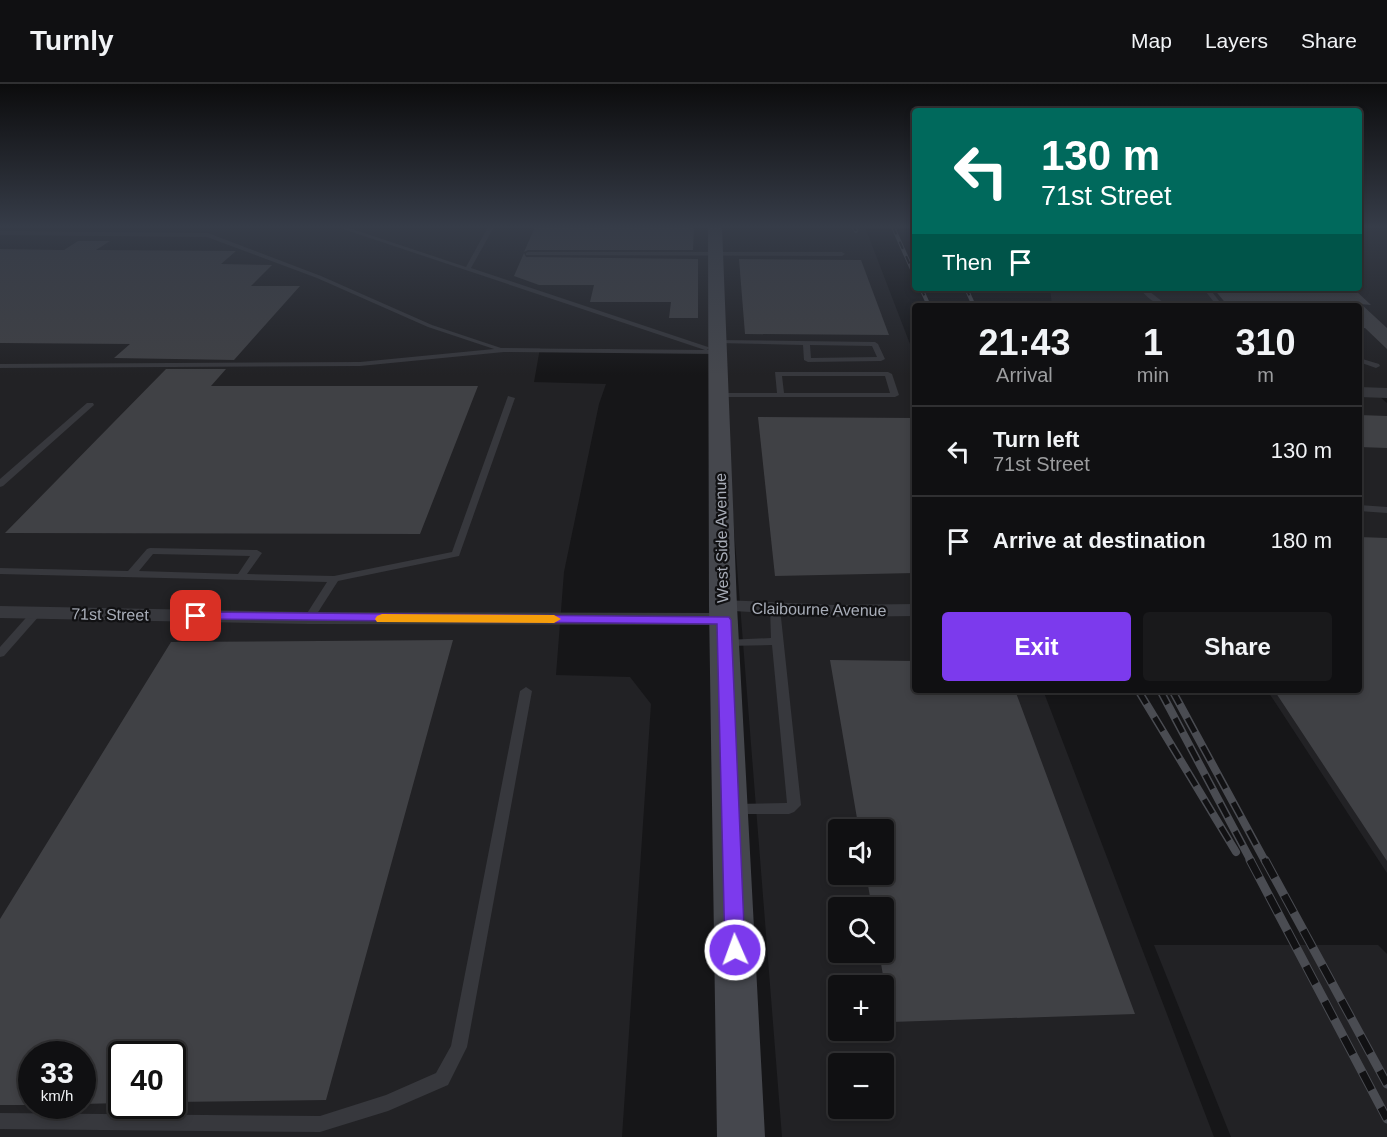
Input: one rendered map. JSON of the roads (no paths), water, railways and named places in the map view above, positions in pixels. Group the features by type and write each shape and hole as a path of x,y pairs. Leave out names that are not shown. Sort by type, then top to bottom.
{"street":[{"name":"West Side Avenue","path":"717,276 724,623 741,1137"},
{"path":"1362,392 1387,393"},
{"name":"Claibourne Avenue","path":"724,623 775,608 834,611 912,610"},
{"name":"71st Street","path":"0,612 724,623"}],"lane":[{"path":"317,276 430,326 504,350"},
{"path":"491,276 718,347"},
{"path":"1144,291 1161,303"},
{"path":"1208,291 1218,303"},
{"path":"0,366 360,364 504,350 718,347 806,343 875,344 881,359 808,360 806,343"},
{"path":"1362,361 1376,366"},
{"path":"718,395 781,395 817,394 895,394 888,374 778,374 781,395"},
{"path":"0,571 334,579 456,554 511,398"},
{"path":"0,484 90,405"},
{"path":"1362,508 1387,510"},
{"path":"132,573 150,551 257,553 241,576"},
{"path":"309,618 334,579"},
{"path":"730,809 789,809 794,805 775,608"},
{"path":"0,654 36,613"},
{"path":"724,623 777,641"},
{"path":"0,1121 320,1124 388,1103 442,1079 459,1047 526,691"}],"railway":[{"path":"922,291 928,303"},
{"path":"967,291 973,303"},
{"path":"1140,693 1236,852"},
{"path":"1162,693 1251,861"},
{"path":"1174,693 1265,861"},
{"path":"1250,860 1387,1119"},
{"path":"1265,860 1387,1084"}]}
